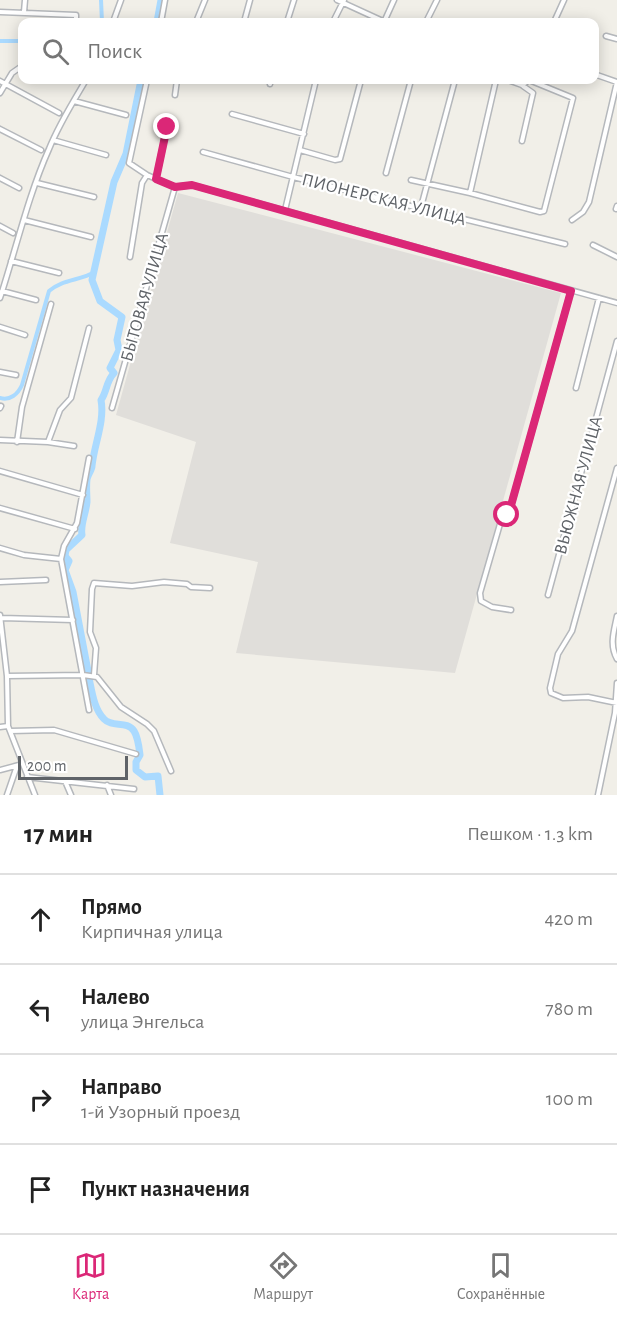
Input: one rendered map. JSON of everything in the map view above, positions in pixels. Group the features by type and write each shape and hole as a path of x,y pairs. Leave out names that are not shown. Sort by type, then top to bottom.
{"street":[{"path":"24,12 25,0"},
{"path":"114,18 121,0"},
{"path":"162,18 165,0"},
{"path":"198,18 205,0"},
{"path":"245,18 250,0"},
{"path":"288,18 294,0"},
{"path":"338,0 372,18"},
{"path":"386,18 394,0"},
{"path":"428,18 437,0"},
{"path":"556,18 564,0"},
{"path":"335,18 343,1"},
{"path":"0,12 76,15 76,18"},
{"path":"606,36 617,39"},
{"path":"0,93 12,73 18,69"},
{"path":"572,220 583,212 588,202 617,82 599,76"},
{"path":"0,81 59,113"},
{"path":"0,298 24,220 53,140 84,84"},
{"path":"146,84 129,163 147,175 175,187 192,185 617,303"},
{"path":"175,95 176,84"},
{"path":"285,210 315,84"},
{"path":"300,150 335,160 340,159 361,84"},
{"path":"386,173 410,84"},
{"path":"421,207 454,84"},
{"path":"470,193 495,84"},
{"path":"517,84 533,93 522,141"},
{"path":"411,180 540,212 544,211 573,98 539,84"},
{"path":"74,101 126,115"},
{"path":"232,114 304,134"},
{"path":"156,179 167,127"},
{"path":"0,129 41,150"},
{"path":"53,140 106,155"},
{"name":"ПИОНЕРСКАЯ УЛИЦА","path":"203,152 293,177 565,244"},
{"path":"130,257 142,183 147,175"},
{"path":"0,178 19,188"},
{"path":"37,183 94,197"},
{"name":"БЫТОВАЯ УЛИЦА","path":"112,408 175,187"},
{"path":"24,220 91,237"},
{"path":"0,226 13,233"},
{"path":"593,245 617,257"},
{"path":"11,261 59,273"},
{"path":"2,291 36,300"},
{"path":"511,610 481,602 480,593 500,524 510,509 571,291"},
{"path":"576,388 599,298"},
{"path":"17,442 22,407 51,304"},
{"path":"0,327 25,335"},
{"path":"48,442 60,410 71,398 88,328"},
{"name":"ВЬЮЖНАЯ УЛИЦА","path":"548,595 617,341"},
{"path":"0,372 16,375"},
{"path":"0,440 48,442 74,446"},
{"path":"89,458 75,529 64,546 61,559 89,710"},
{"path":"616,703 581,696 563,698 551,693 550,688 558,654 569,638 617,468"},
{"path":"0,471 83,495"},
{"path":"0,508 75,529"},
{"path":"0,548 24,555 61,559"},
{"path":"0,582 46,580"},
{"path":"94,675 96,648 90,632 94,583 132,586 164,582 210,588"},
{"path":"35,795 4,727 6,674 1,616 73,620"},
{"path":"617,616 612,651 617,659"},
{"path":"0,671 6,674 94,675 121,707 154,731 171,771"},
{"path":"598,793 616,703 617,683"},
{"path":"4,727 54,729 136,754"},
{"path":"0,770 20,765"},
{"path":"7,795 20,765"},
{"path":"27,777 106,784 134,789"},
{"path":"65,781 71,795"},
{"path":"106,784 111,795"}],"shaded area":[{"path":"178,193 561,293 455,673 236,653 258,562 170,543 196,442 116,415"}],"waterway":[{"path":"101,0 102,18"},
{"path":"158,18 161,0"},
{"path":"0,41 18,41"},
{"path":"88,671 73,592 65,570 69,561 65,556 66,550 82,535 87,502 87,479 92,468 100,425 101,400 109,379 114,373 110,368 119,350 117,340 122,317 100,301 92,280 114,182 126,154 140,84"},
{"path":"0,398 13,396 22,385 49,291 60,284 95,272"},
{"path":"89,678 96,705 104,719 107,722 127,726 134,731 140,755 136,762 136,770 145,777 158,776 160,795"}],"route":[{"path":"167,127 156,179 175,187 192,185 571,291 507,515"}]}
